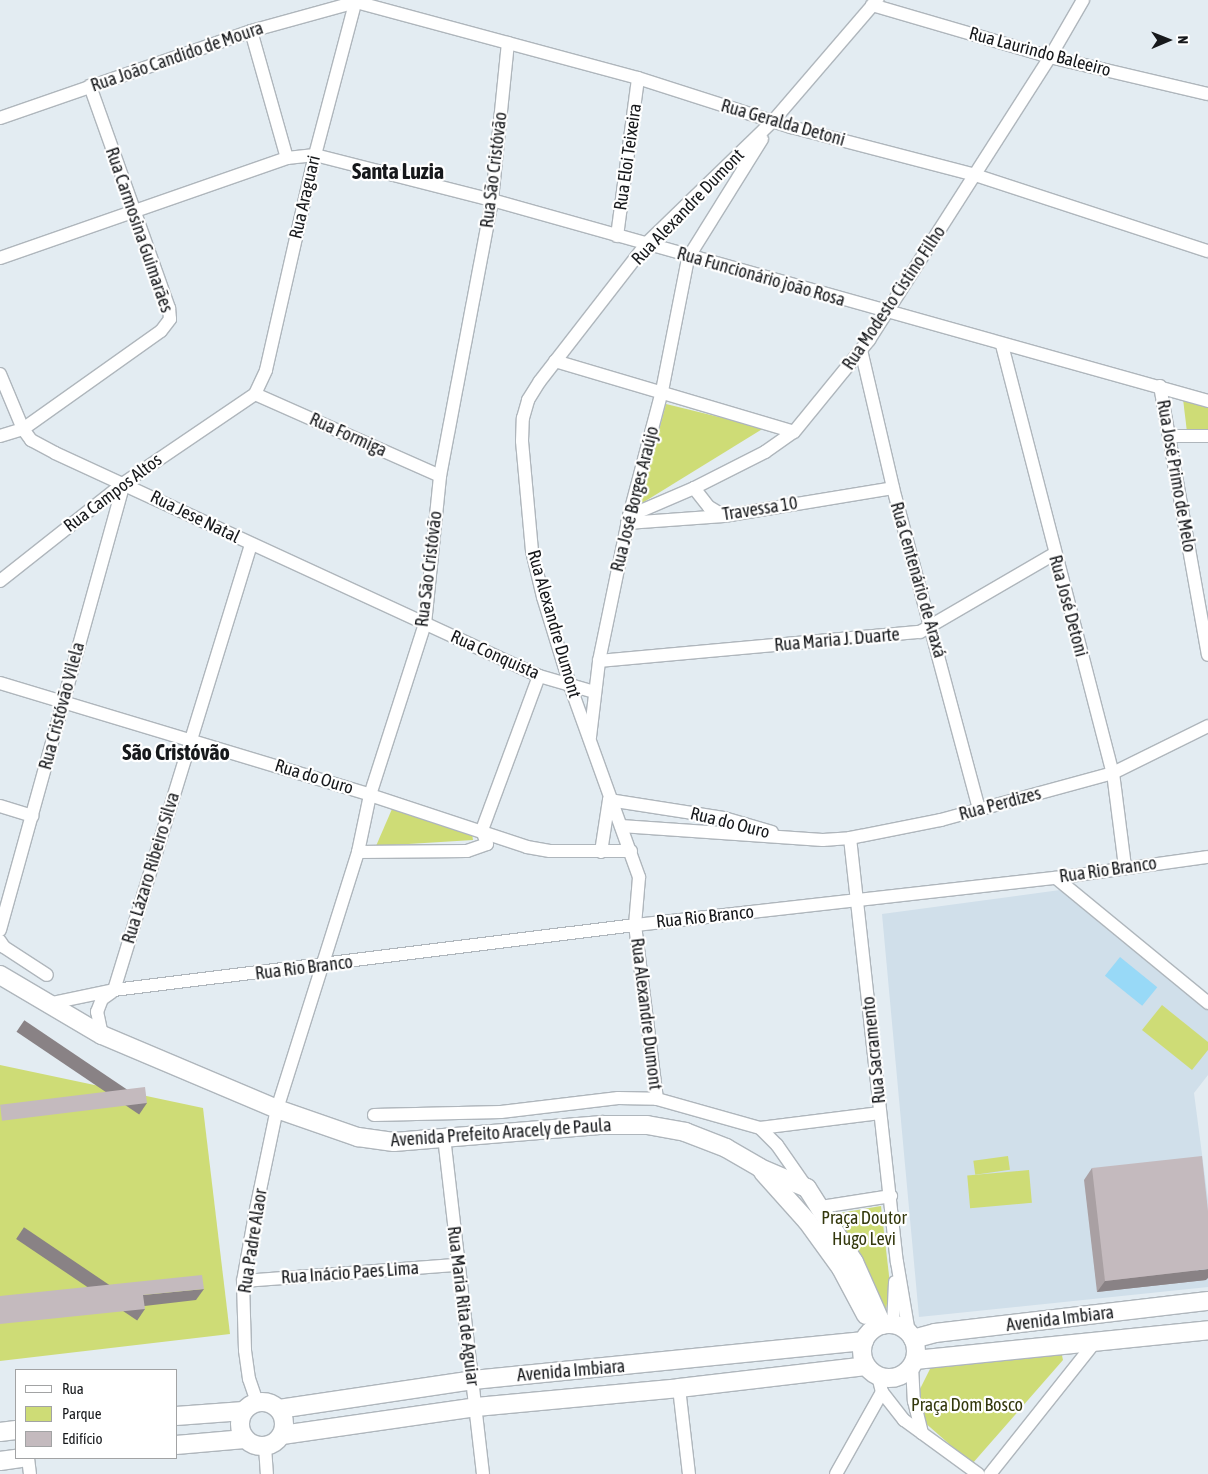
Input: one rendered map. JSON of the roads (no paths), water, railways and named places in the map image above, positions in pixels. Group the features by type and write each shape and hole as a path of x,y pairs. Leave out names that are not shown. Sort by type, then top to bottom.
{"main road":[{"name":"Avenida Prefeito Aracely de Paula","path":"0,976 102,1035 277,1109 358,1136 394,1142 602,1125 647,1125 685,1132 726,1148 760,1168 807,1188 821,1207 878,1330"},
{"name":"Avenida Prefeito Aracely de Paula","path":"760,1168 847,1266"},
{"name":"Avenida Imbiara","path":"911,1336 1208,1301"},
{"path":"878,1330 911,1336 913,1363 893,1378 875,1378 862,1354 878,1330"},
{"name":"Avenida Imbiara","path":"279,1409 473,1380 878,1330"},
{"name":"Avenida Imbiara","path":"913,1363 1208,1330"},
{"name":"Avenida Imbiara","path":"282,1435 476,1406 679,1388 875,1378"},
{"path":"178,1416 272,1404 279,1409 285,1422 282,1435 265,1447 245,1439 178,1445"},
{"path":"245,1439 240,1425 251,1406"},
{"path":"0,1432 15,1430"},
{"path":"0,1461 15,1459"}],"street":[{"name":"Rua Modesto Cistino Filho","path":"628,520 765,452 794,432 861,350 1050,57 1083,0"},
{"name":"Rua João Candido de Moura","path":"0,118 250,31 356,1"},
{"name":"Rua Geralda Detoni","path":"356,1 638,78 773,121 975,175 1208,251"},
{"name":"Rua Araguari","path":"255,394 266,370 315,155 356,1"},
{"name":"Rua Laurindo Baleeiro","path":"874,3 1050,57 1208,94"},
{"name":"Rua Alexandre Dumont","path":"657,1099 635,925 638,877 631,852 610,800 570,685 532,551 522,441 523,418 528,400 555,361 647,243 773,121 874,3"},
{"path":"250,31 287,158"},
{"name":"Rua São Cristóvão","path":"277,1109 320,966 358,852 370,795 425,624 440,476 492,200 508,43"},
{"name":"Rua Eloi Teixeira","path":"617,236 638,78"},
{"name":"Rua Carmosina Guimarães","path":"0,436 23,429 167,325 169,308 90,86"},
{"path":"688,258 773,121"},
{"path":"0,258 287,158 315,155"},
{"name":"Rua Funcionário joão Rosa","path":"315,155 492,200 647,243 688,258 1002,345 1160,386 1208,401"},
{"name":"Rua José Borges Araújo","path":"589,742 599,661 628,520 662,391 688,258"},
{"name":"Rua José Detoni","path":"1002,345 1054,554 1113,773 1125,868"},
{"name":"Rua Centenário de Araxá","path":"861,350 893,488 932,627 979,809"},
{"path":"555,361 662,391 794,432"},
{"name":"Rua Jese Natal","path":"0,374 23,429 31,440 55,453 124,483 252,545 425,624"},
{"name":"Rua José Primo de Melo","path":"1160,386 1208,655"},
{"name":"Rua Formiga","path":"255,394 440,476"},
{"name":"Rua Campos Altos","path":"0,581 124,483 255,394"},
{"path":"1169,436 1208,436"},
{"name":"Rua Cristóvão Vilela","path":"0,930 124,483"},
{"path":"694,488 709,508 724,516"},
{"name":"Travessa 10","path":"628,520 724,516 893,488"},
{"name":"Rua Lázaro Ribeiro Silva","path":"114,990 252,545"},
{"name":"Rua Maria J. Duarte","path":"599,661 920,632 932,627 1054,554"},
{"name":"Rua Conquista","path":"425,624 539,676 594,692"},
{"path":"358,852 467,852 488,844 482,830 539,676"},
{"name":"Rua do Ouro","path":"0,683 191,739 482,830 527,847 631,852"},
{"name":"Rua Perdizes","path":"781,836 823,840 850,838 979,809 1113,773 1208,726"},
{"path":"601,852 610,800"},
{"name":"Rua do Ouro","path":"610,800 724,818 781,836"},
{"path":"0,806 32,816"},
{"name":"Rua do Ouro","path":"620,826 781,836"},
{"name":"Rua Sacramento","path":"850,838 859,900 897,1262"},
{"name":"Rua Rio Branco","path":"47,1004 114,990 320,966 635,925 1056,878 1208,857"},
{"path":"1056,878 1208,1003"},
{"path":"0,941 4,946 48,975"},
{"path":"102,1035 97,1012 102,999 114,990"},
{"name":"Avenida Prefeito Aracely de Paula","path":"374,1115 501,1112 618,1098 657,1099 760,1128 777,1145 807,1188"},
{"name":"Rua Padre Alaor","path":"251,1406 245,1350 243,1281 277,1109"},
{"path":"760,1128 880,1114"},
{"name":"Rua Maria Rita de Aguiar","path":"444,1137 483,1474"},
{"path":"821,1207 891,1196"},
{"path":"878,1330 897,1262"},
{"path":"897,1262 911,1336"},
{"name":"Rua Inácio Paes Lima","path":"243,1281 458,1266"},
{"path":"990,1474 1095,1342"},
{"path":"913,1363 914,1401 922,1433"},
{"path":"875,1378 904,1420 978,1474"},
{"path":"836,1474 875,1378"},
{"path":"679,1388 689,1474"},
{"path":"265,1447 267,1474"},
{"path":"28,1459 30,1474"}],"water":[{"path":"1120,957 1157,987 1142,1006 1105,976"}],"district":[{"name":"Santa Luzia","path":"398,172"},
{"name":"São Cristóvão","path":"176,753"}],"park label":[{"name":"Praça Doutor Hugo Levi","path":"864,1229"},
{"name":"Praça Dom Bosco","path":"967,1405"}]}
